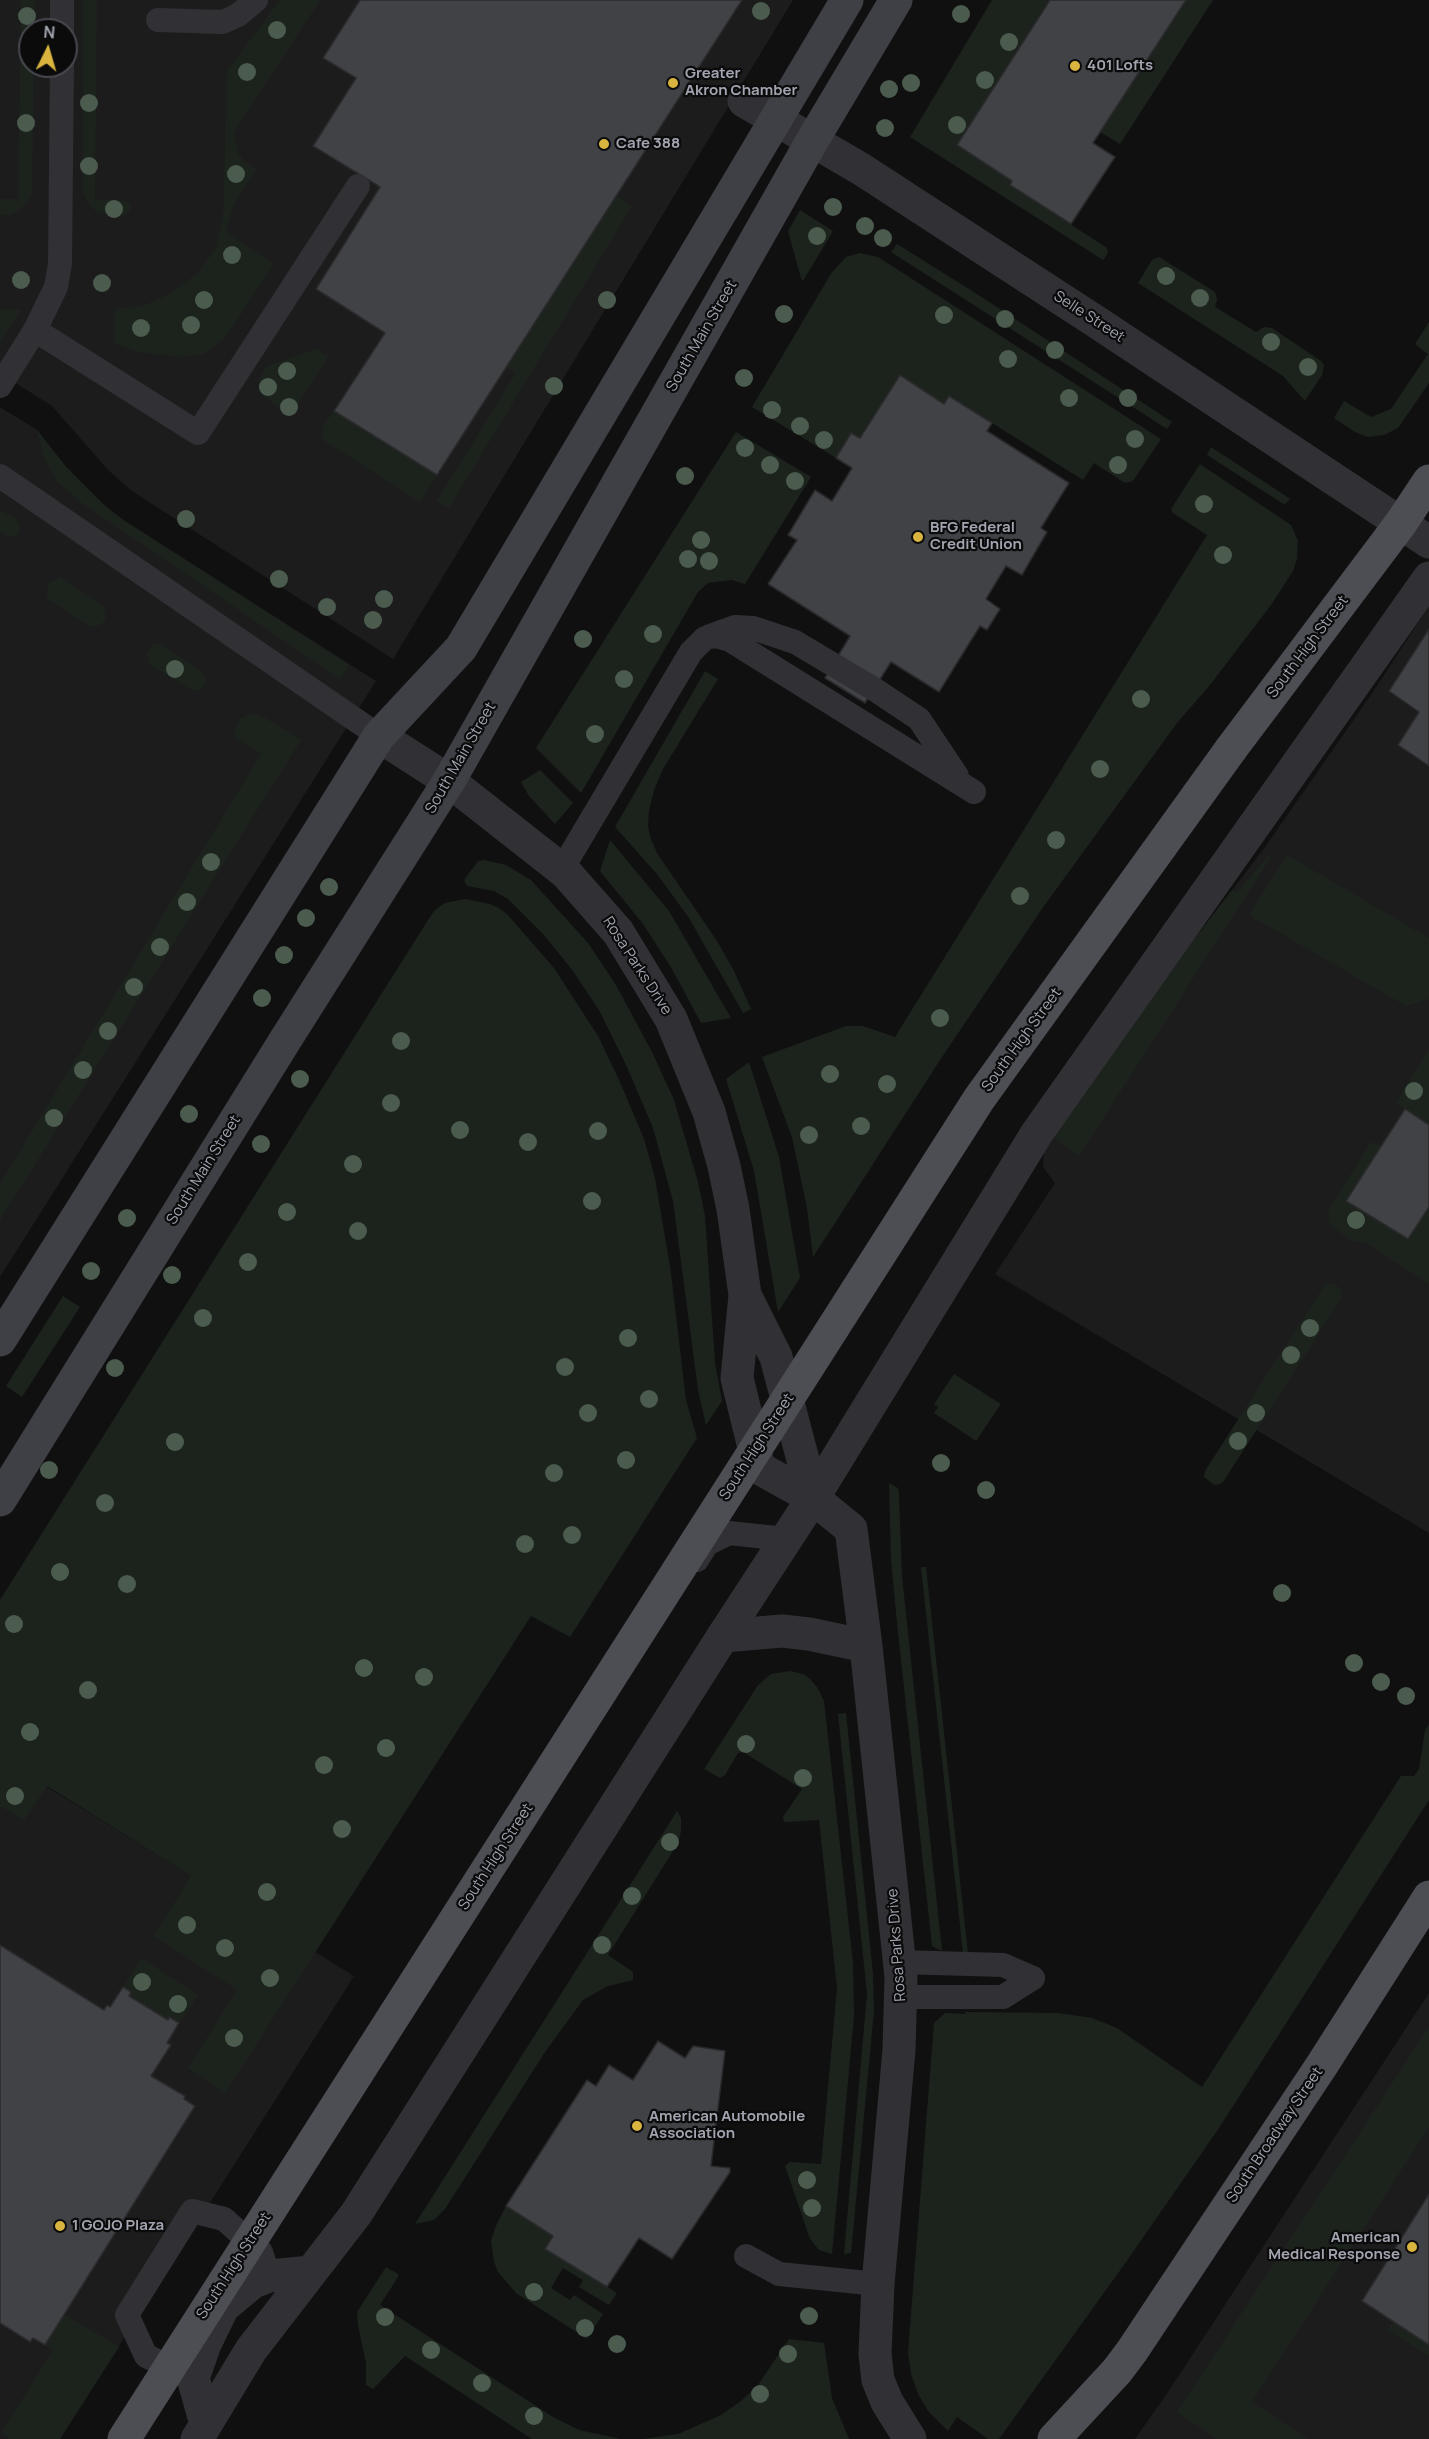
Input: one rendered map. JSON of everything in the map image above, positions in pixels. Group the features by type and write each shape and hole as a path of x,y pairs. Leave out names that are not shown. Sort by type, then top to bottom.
{"main road":[{"path":"0,1340 379,736 461,648 847,0"},
{"name":"South Main Street","path":"0,1500 449,781 812,141 896,0"},
{"name":"South High Street","path":"124,2439 979,1099 1231,749 1401,523 1429,482"},
{"name":"South Broadway Street","path":"1084,2439 1117,2371 1322,2065 1429,1897"},
{"name":"South Broadway Street","path":"1054,2439 1117,2371"}],"street":[{"name":"Selle Street","path":"744,101 812,141 1085,314 1429,542"},
{"path":"201,2431 251,2350 356,2214 813,1498 1037,1133 1429,578"},
{"name":"Rosa Parks Drive","path":"379,736 449,781 562,869 618,932 671,1019 689,1058 709,1112 724,1166 745,1294 737,1378 759,1468 813,1498 850,1529 866,1646 900,1962 899,2050 878,2284 875,2354 878,2380 887,2402 910,2439"},
{"name":"Rosa Parks Drive","path":"745,1294 776,1357 813,1498"},
{"path":"723,1636 782,1631 866,1646"},
{"path":"201,2431 193,2378 205,2344 223,2307 253,2282 265,2264 311,2272"}],"lane":[{"path":"62,0 62,18"},
{"path":"158,20 223,22 238,15 256,0"},
{"path":"0,386 35,330 56,287 60,264 62,78"},
{"path":"35,330 198,433 358,186"},
{"path":"0,476 84,531 379,736"},
{"path":"562,869 691,652 705,638 735,627 753,628 795,642 874,688 919,719 928,729 948,765 974,792 730,640 716,636 705,638"},
{"path":"265,2264 281,2208 707,1544 729,1533 785,1539"},
{"path":"900,1962 1003,1965 1032,1978 1003,1997 901,1997"},
{"path":"193,2378 146,2356 128,2315 192,2211 224,2219 265,2264"},
{"path":"746,2256 779,2274 878,2284"}],"shaded area":[{"path":"0,0 793,0 393,659 132,491 109,471 52,406 0,373"},
{"path":"21,0 35,0 35,18 21,18"},
{"path":"83,0 97,0 95,199 127,201 130,204 130,211 124,216 99,213 90,206 83,192"},
{"path":"280,0 320,0 233,133 238,153 256,170 235,202 225,231 274,264 227,335 210,350 200,355 178,357 139,352 114,343 115,309 143,306 171,293 198,273 216,248 223,217 227,71"},
{"path":"992,0 1050,0 1010,185 1107,248 1108,253 1103,260 910,137"},
{"path":"1186,0 1213,0 1120,144 1100,132"},
{"path":"20,78 34,78 32,193 29,200 19,210 9,215 0,215 0,199 18,199"},
{"path":"616,196 632,206 449,508 437,501 516,373 506,367"},
{"path":"800,210 833,231 803,281 788,231"},
{"path":"897,244 1172,422 1167,429 891,252"},
{"path":"860,253 878,257 1161,439 1133,481 1125,483 1094,463 1083,480 949,396 944,404 900,375 860,438 851,434 836,458 752,407 832,272 846,257"},
{"path":"1159,257 1215,292 1217,299 1215,307 1256,332 1264,327 1272,328 1321,361 1324,365 1322,375 1305,401 1283,376 1138,283 1152,260"},
{"path":"0,309 21,310 0,342"},
{"path":"1429,322 1429,383 1398,428 1384,435 1368,437 1355,432 1334,418 1344,401 1371,417 1391,409 1428,354 1415,344"},
{"path":"317,349 328,357 290,416 264,396 258,381 267,366"},
{"path":"0,407 37,430 67,468 105,506 125,521 376,681 0,1277"},
{"path":"334,411 437,475 420,502 322,439 323,426"},
{"path":"37,430 67,468 105,506 349,665 340,679 79,501 57,481 51,471 44,458"},
{"path":"736,432 811,477 745,584 732,580 708,583 698,592 581,793 536,748"},
{"path":"1211,447 1290,499 1285,504 1282,503 1207,455"},
{"path":"1200,464 1291,525 1298,541 1297,559 1293,571 1271,605 1210,685 1177,723 1044,906 942,1057 813,1257 807,1208 792,1137 762,1057 846,1026 863,1026 895,1037 1207,535 1173,513 1171,509"},
{"path":"0,510 16,519 19,532 16,536 10,537 0,531"},
{"path":"60,577 104,607 106,616 104,622 97,626 89,626 47,598 48,584"},
{"path":"1429,606 1429,1533 995,1274 1055,1183 1043,1167 1044,1151 1160,984 1265,847 1373,692"},
{"path":"153,644 161,644 203,673 206,681 204,686 200,690 192,690 150,665 147,654"},
{"path":"705,671 718,679 663,769 654,790 648,827 657,853 717,941 734,971 751,1009 743,1013 689,918 657,874 615,827"},
{"path":"251,713 262,716 301,740 0,1220 0,1184 261,754 237,739 234,734 240,719"},
{"path":"540,770 573,803 555,824 529,796 521,782"},
{"path":"610,840 669,911 731,1018 701,1023 672,969 643,924 600,871"},
{"path":"1270,854 1272,855 1079,1156 1052,1137 1160,984 1232,890 1238,891"},
{"path":"1287,855 1429,938 1429,999 1406,1006 1249,915"},
{"path":"484,860 506,865 531,880 588,943 616,985 653,1054 674,1100 698,1182 705,1216 715,1363 722,1401 706,1425 698,1390 673,1201 653,1128 599,1010 573,971 544,935 508,899 494,891 467,886 464,880 478,861"},
{"path":"465,899 499,908 508,915 554,968 598,1036 620,1082 644,1139 655,1178 671,1273 686,1400 697,1438 570,1637 531,1616 225,2093 188,2068 237,1990 154,1936 191,1876 47,1786 24,1820 0,1806 0,1600 428,920 435,910 445,903"},
{"path":"1429,1050 1429,1125 1396,1103"},
{"path":"749,1062 779,1157 800,1278 778,1312 754,1171 726,1079"},
{"path":"1371,1142 1381,1146 1347,1201 1408,1239 1429,1207 1429,1284 1365,1242 1352,1241 1330,1225 1329,1209"},
{"path":"1328,1283 1341,1289 1341,1299 1223,1482 1213,1484 1204,1477 1205,1471"},
{"path":"63,1296 80,1307 22,1397 6,1386"},
{"path":"954,1374 1001,1404 976,1441 934,1413 938,1407 934,1404"},
{"path":"889,1483 898,1488 899,1496 902,1576 942,1951 932,1946 891,1560"},
{"path":"921,1567 926,1567 968,1954 963,1953"},
{"path":"790,1671 809,1678 824,1701 853,1963 854,2016 832,2254 819,2250 810,2239 785,2166 790,2162 821,2164 837,1988 819,1820 784,1822 783,1817 802,1789 743,1752 738,1753 725,1775 720,1778 704,1769 758,1685 771,1674"},
{"path":"846,1713 873,1974 874,2011 851,2253 844,2254 867,1994 838,1714"},
{"path":"1429,1725 1429,1800 1219,2128 999,2439 988,2439 957,2417 948,2431 928,2411 918,2394 911,2374 908,2352 934,2023 945,2013 965,2014 965,2012 1059,2013 1092,2018 1117,2028 1202,2087 1401,1776 1414,1776 1419,1769 1425,1730"},
{"path":"0,1758 354,1976 60,2439 0,2439"},
{"path":"677,1811 681,1818 678,1843 608,1955 633,1972 633,1980 608,1986 583,2000 545,2052 445,2209 434,2220 415,2224"},
{"path":"141,1958 198,1995 179,2023 170,2018 168,2020 129,1996 131,1992 123,1987"},
{"path":"1429,1993 1429,2439 1135,2439 1166,2395"},
{"path":"1429,2027 1429,2127 1252,2402 1308,2439 1217,2439 1177,2412"},
{"path":"506,2206 553,2236 546,2249 617,2293 609,2305 579,2287 583,2280 563,2268 551,2288 570,2300 574,2295 603,2314 587,2339 516,2293 498,2272 491,2241"},
{"path":"386,2267 398,2274 398,2277 380,2305 553,2417 579,2430 621,2439 532,2439 405,2356 373,2389 366,2385 366,2363 357,2312"},
{"path":"64,2314 119,2347 60,2439 10,2439 1,2432 53,2351 45,2345"},
{"path":"1393,2321 1429,2345 1429,2356 1388,2330"},
{"path":"789,2339 824,2343 832,2398 849,2439 643,2439 678,2434 721,2415 758,2385"}],"building":[{"path":"360,0 742,0 437,475 334,411 385,333 316,289 380,187 313,146 356,78 323,58"},
{"name":"401 Lofts","path":"1050,0 1186,0 1093,143 1115,157 1071,224 1010,185 1012,181 957,145"},
{"name":"BFG Federal Credit Union","path":"900,375 944,404 949,396 992,423 987,431 1069,483 1041,528 1047,532 1022,575 1006,566 986,599 1000,609 987,630 980,626 939,692 891,662 865,703 825,678 850,636 768,584 797,540 788,535 815,490 832,501 852,468 836,458 851,433 860,438"},
{"path":"1429,629 1429,766 1398,745 1419,712 1389,691"},
{"path":"1405,1109 1429,1125 1429,1207 1408,1239 1346,1201"},
{"name":"1 GOJO Plaza","path":"0,1945 104,2010 107,2005 110,2007 123,1987 131,1992 129,1996 168,2020 169,2017 179,2023 167,2043 171,2045 151,2076 185,2096 184,2099 195,2106 45,2345 33,2338 30,2342 0,2323"},
{"name":"American Automobile Association","path":"658,2041 685,2058 693,2046 725,2051 711,2166 730,2168 730,2172 672,2259 639,2238 607,2287 545,2249 553,2236 506,2206 587,2080 596,2086 609,2065 633,2080"},
{"name":"American Medical Response","path":"1429,2194 1429,2345 1362,2301"}],"place":[{"name":"401 Lofts","path":"1075,66"},
{"name":"Greater Akron Chamber","path":"673,83"},
{"name":"Cafe 388","path":"604,144"},
{"name":"BFG Federal Credit Union","path":"918,537"},
{"name":"American Automobile Association","path":"637,2126"},
{"name":"1 GOJO Plaza","path":"60,2226"},
{"name":"American Medical Response","path":"1412,2247"}]}
